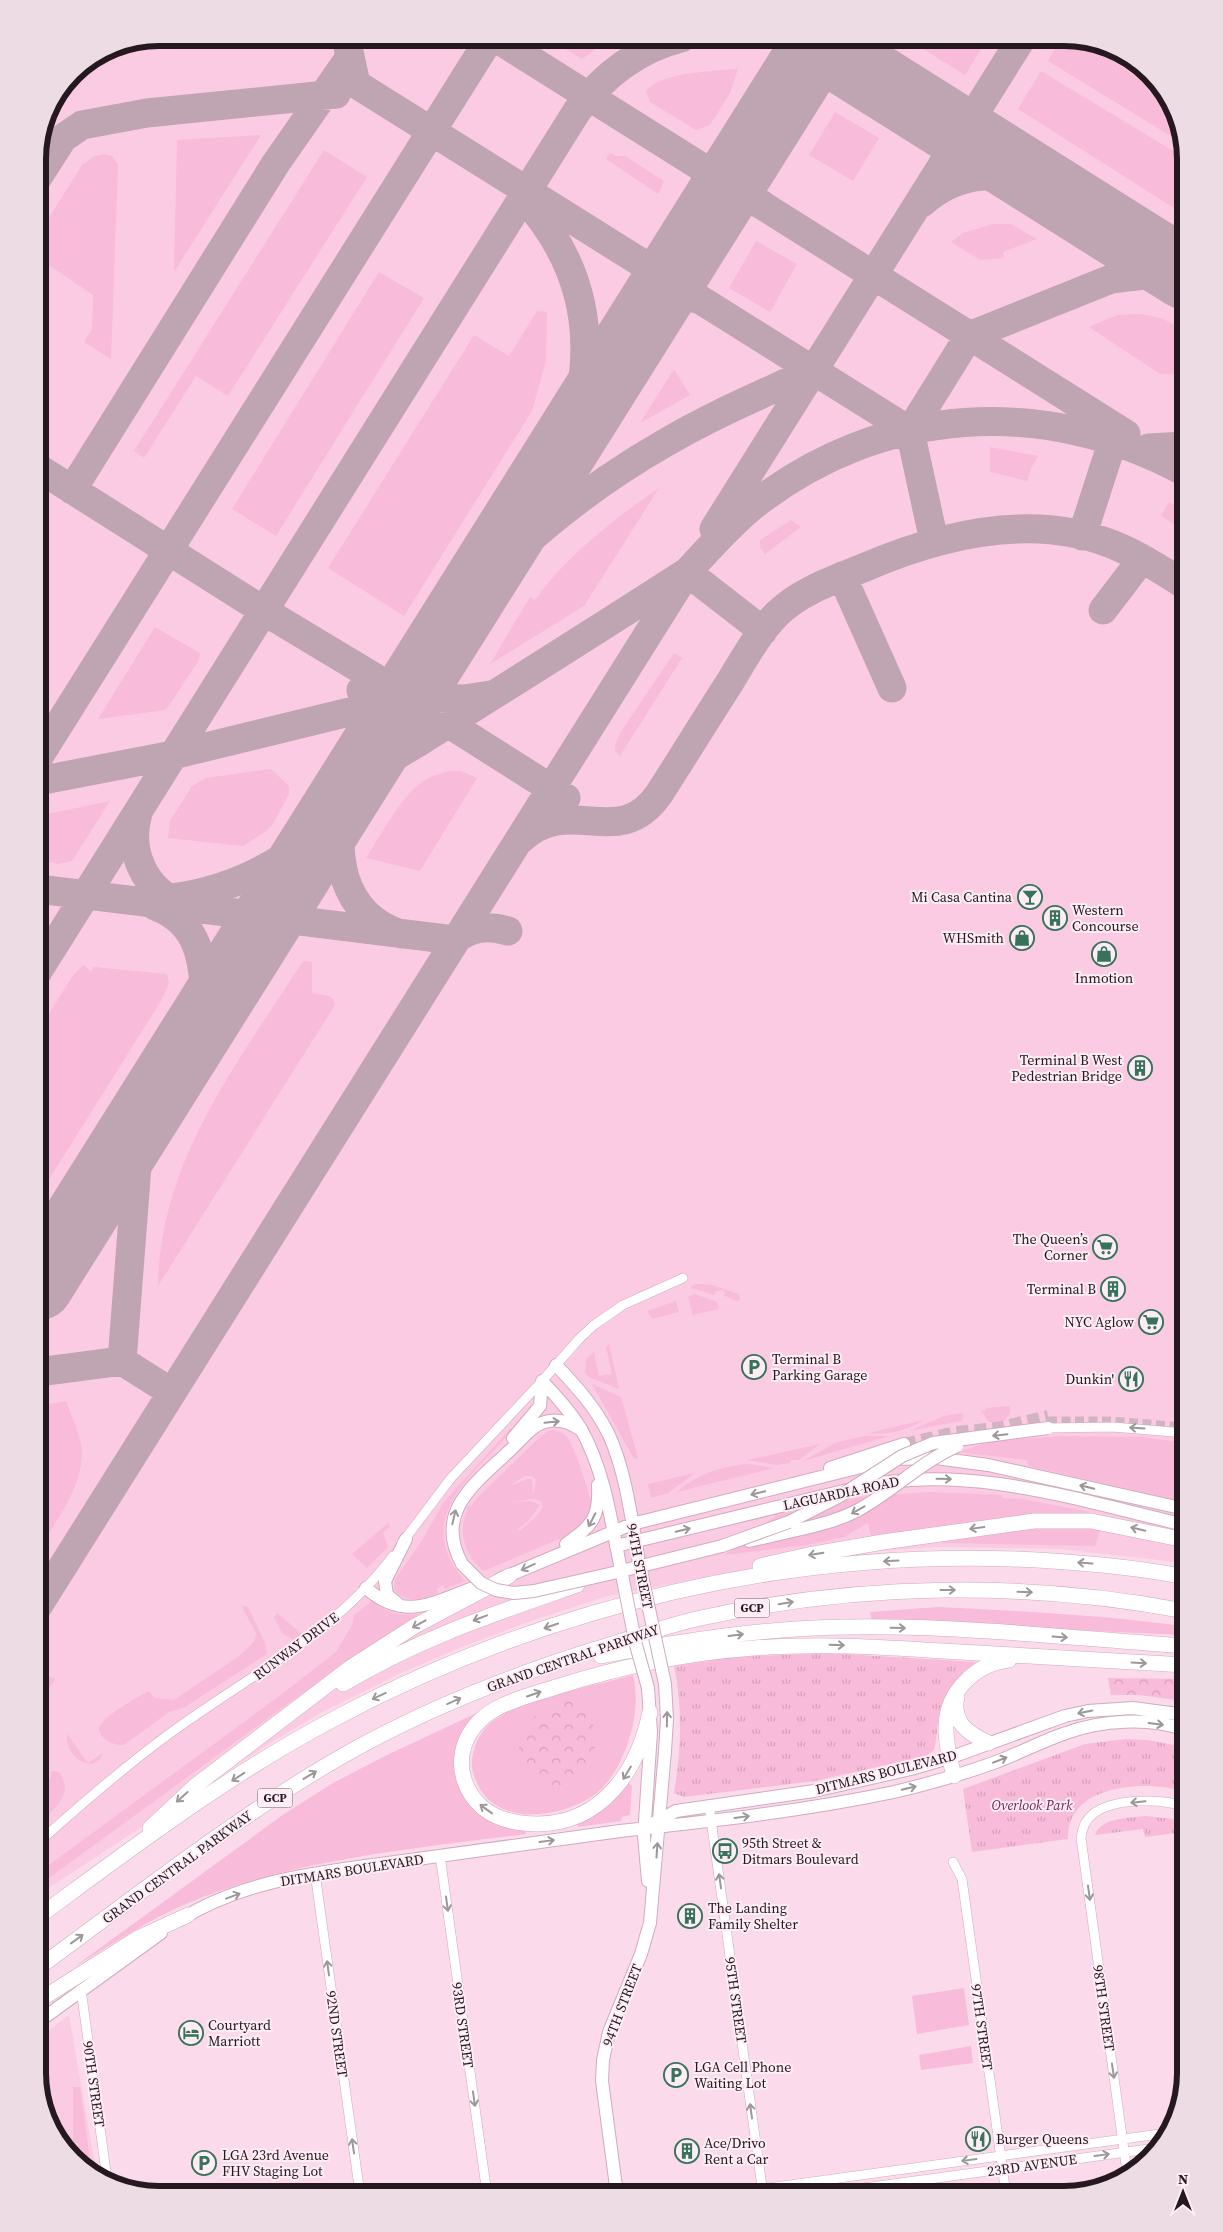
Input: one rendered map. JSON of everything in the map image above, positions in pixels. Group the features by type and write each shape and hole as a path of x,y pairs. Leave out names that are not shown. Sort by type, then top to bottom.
{"highway":[{"path":"598,1611 676,1588 802,1556 1026,1522 1091,1521 1177,1538"},
{"name":"GCP","path":"46,1911 232,1780 330,1721 455,1662 598,1611 642,1598 728,1580 807,1568 890,1561 975,1558 1055,1561 1177,1576"},
{"path":"249,1746 348,1681 395,1654 441,1633 615,1570"},
{"path":"108,1866 182,1797 333,1680 395,1637 509,1576"},
{"name":"GRAND CENTRAL PARKWAY","path":"46,1962 218,1836 314,1773 416,1718 536,1668 700,1618 789,1602 861,1594 939,1590 1047,1593 1123,1600 1177,1609"},
{"path":"536,1668 703,1639 787,1630 828,1628 958,1630 1177,1645"},
{"path":"650,1712 640,1747 621,1783 599,1804 575,1817 545,1823 507,1820 492,1814 480,1805 466,1785 462,1764 465,1743 476,1723 488,1713 504,1704 566,1684 640,1664 732,1650 812,1645 884,1647 1177,1665"},
{"path":"954,1776 946,1735 947,1708 962,1684 980,1669 1001,1661 1020,1659 1092,1660"},
{"path":"962,1684 956,1703 959,1722 965,1730 989,1744"},
{"path":"46,1997 138,1938 188,1915"}],"street":[{"name":"RUNWAY DRIVE","path":"46,1836 92,1795 169,1734 324,1627 366,1588 406,1539 429,1505 451,1478 579,1339 609,1313 636,1298 683,1278"},
{"name":"94TH STREET","path":"556,1364 590,1404 609,1436 617,1458 665,1684 667,1719 651,1906 644,1946 609,2032 603,2060 602,2081 616,2186"},
{"name":"94TH STREET","path":"542,1381 567,1410 581,1430 593,1456 606,1496 616,1546 615,1570 648,1688 650,1712 644,1828 651,1906"},
{"path":"487,1472 540,1406 542,1381"},
{"path":"581,1430 557,1420 542,1423 487,1472 463,1497 454,1514 453,1541 462,1564 482,1583 496,1590 514,1593 534,1591 615,1570 839,1519 862,1508 925,1462 957,1446"},
{"path":"722,1546 789,1522 818,1508 902,1456 922,1446 954,1438 1001,1435 1048,1428 1126,1428 1177,1432"},
{"path":"806,1481 836,1464 904,1444"},
{"path":"366,1588 385,1602 410,1608 422,1606 509,1576 548,1558 583,1532 594,1518 598,1507 598,1492 593,1456"},
{"name":"LAGUARDIA ROAD","path":"548,1558 632,1524 893,1459 936,1458 1006,1469 1177,1507"},
{"name":"LAGUARDIA ROAD","path":"616,1546 864,1486 905,1479 949,1479 990,1482 1177,1523"},
{"path":"406,1539 387,1576 385,1586 390,1599 410,1608"},
{"name":"DITMARS BOULEVARD","path":"659,1824 676,1810 814,1791 950,1758 1065,1716 1088,1711 1133,1708 1177,1714"},
{"name":"DITMARS BOULEVARD","path":"46,2016 81,1989 188,1915 241,1893 314,1873 644,1828 659,1824 712,1822 837,1803 906,1789 954,1776 996,1762 1067,1732 1093,1726 1120,1722 1151,1723 1177,1728"},
{"name":"98TH STREET","path":"1126,2168 1082,1844 1082,1830 1086,1820 1100,1810 1144,1801 1158,1801 1177,1805"},
{"name":"95TH STREET","path":"710,1806 761,2186"},
{"name":"93RD STREET","path":"440,1855 486,2186"},
{"name":"97TH STREET","path":"953,1862 962,1879 1005,2186"},
{"name":"92ND STREET","path":"314,1873 359,2186"},
{"name":"90TH STREET","path":"81,1989 106,2172"},
{"name":"23RD AVENUE","path":"799,2186 1159,2134"},
{"name":"23RD AVENUE","path":"906,2186 1002,2169 1147,2149"},
{"path":"880,2173 882,2186"}],"shaded area":[{"path":"152,46 1071,46 1093,50 1120,61 1144,79 1162,103 1175,137 1177,159 1177,1562 1060,1549 939,1547 880,1551 791,1561 608,1596 528,1622 401,1673 317,1715 270,1743 46,1890 46,152 50,130 58,109 74,85 103,61 123,52"},
{"path":"69,2015 95,2166 79,2153 70,2142 55,2116 48,2095 46,2080 46,2033"}],"green space":[{"path":"560,46 600,46 582,59"},
{"path":"918,46 983,46 965,75"},
{"path":"1056,46 1078,47 1101,53 1149,85 1162,103 1175,139 1048,61"},
{"path":"738,69 730,93 710,125 696,130 650,102 646,91 653,85 675,76"},
{"path":"1041,71 1177,153 1177,210 1018,109"},
{"path":"835,112 879,138 853,181 809,155"},
{"path":"261,135 174,272 177,140"},
{"path":"324,150 367,177 228,396 196,376 144,458 134,451"},
{"path":"610,153 616,156 625,156 664,181 658,194 606,159"},
{"path":"104,154 112,156 118,165 111,359 84,342 92,329 93,295 50,266 46,272 46,222 82,165 93,157"},
{"path":"993,224 1011,224 1037,239 1003,252 1004,258 980,260 951,242 963,233"},
{"path":"756,241 797,264 770,312 729,288"},
{"path":"379,272 424,298 276,536 232,509"},
{"path":"537,311 547,312 546,361 532,411 404,616 328,568 474,335 509,356"},
{"path":"1141,314 1164,319 1177,327 1177,375 1160,374 1089,327 1117,315"},
{"path":"674,369 690,395 640,423"},
{"path":"990,447 1038,456 1027,481 990,472"},
{"path":"659,488 584,606 490,664 530,597 535,600 562,567 592,539"},
{"path":"1169,502 1177,506 1177,526 1161,516"},
{"path":"791,520 801,527 765,554 760,547 760,540"},
{"path":"155,627 200,653 199,660 166,710 98,719"},
{"path":"674,653 682,658 620,756 615,751 620,733"},
{"path":"271,769 289,786 289,794 273,824 265,832 243,846 168,838 170,821 192,786 206,778"},
{"path":"449,771 460,771 477,778 420,871 366,858 409,793 429,778"},
{"path":"110,801 72,861 58,864 46,861 46,814"},
{"path":"303,961 312,962 312,993 329,996 333,999 335,1005 158,1286 162,1240 172,1196 188,1154 207,1114 229,1075"},
{"path":"83,965 91,971 94,967 167,974 169,984 161,1001 46,1184 46,1018 72,977"},
{"path":"699,1284 712,1285 739,1294 740,1300 736,1301 723,1295 726,1294 723,1290 716,1291 714,1295 691,1288 691,1286"},
{"path":"695,1294 717,1302 719,1309 693,1315 688,1297"},
{"path":"676,1301 679,1312 652,1319 647,1311"},
{"path":"609,1344 619,1389 589,1377 585,1373 586,1359 594,1352 599,1376 612,1374 606,1347"},
{"path":"592,1384 621,1397 638,1458 634,1459"},
{"path":"66,1401 77,1429 82,1459 75,1487 46,1537 46,1405"},
{"path":"1010,1406 1010,1414 1001,1424 989,1422 981,1411 985,1411 986,1408"},
{"path":"963,1413 962,1421 909,1431 944,1416"},
{"path":"924,1420 897,1431 869,1433"},
{"path":"510,1429 514,1429 466,1481 453,1499 446,1517 444,1537 450,1558 465,1581 445,1589 443,1585 437,1589 438,1593 421,1599 410,1599 399,1594 394,1590 395,1579 421,1542 444,1502"},
{"path":"554,1430 562,1433 570,1442 582,1471 591,1501 592,1509 589,1518 583,1529 484,1571 471,1557 464,1541 463,1523 469,1505 471,1506 477,1498 548,1431","holes":["525,1476 532,1476 536,1480 533,1496 532,1479 527,1479 507,1487","534,1499 540,1501 543,1507 536,1517 519,1531 518,1529 527,1522 540,1505 531,1501 511,1502"]},
{"path":"864,1436 889,1436 803,1461 835,1443"},
{"path":"1062,1436 1142,1437 1177,1442 1177,1500 1028,1466 1027,1460 957,1452 993,1441"},
{"path":"820,1444 799,1460 791,1460 790,1463 777,1465 747,1460"},
{"path":"748,1464 774,1468 677,1492 693,1480 710,1472"},
{"path":"695,1473 668,1493 651,1498 648,1484"},
{"path":"929,1492 1002,1495 1002,1498 1023,1499 1089,1512 1088,1515 1040,1514 871,1536 868,1523 844,1537 807,1545 725,1555 776,1515 861,1497"},
{"path":"388,1523 390,1527 383,1532 388,1547 367,1568 352,1554"},
{"path":"1038,1527 1101,1528 1095,1546 943,1543 942,1540"},
{"path":"372,1601 394,1613 405,1615 418,1614 289,1703 46,1880 46,1867 278,1697 336,1652 352,1625 354,1615"},
{"path":"242,1607 248,1607 265,1643 267,1654 185,1707 169,1712 124,1745 111,1743 101,1735 99,1727 102,1723 129,1702 149,1691 154,1698 174,1700 239,1656 249,1647 255,1640 256,1633"},
{"path":"938,1607 1060,1614 1177,1625 1177,1635 872,1621 870,1612"},
{"path":"277,1613 303,1635 294,1640 282,1633 274,1617"},
{"path":"827,1653 976,1662 957,1679 948,1691 941,1706 934,1750 926,1756 815,1781 684,1797 674,1793 678,1762 680,1713 674,1666 735,1657"},
{"path":"46,1675 55,1679 46,1694"},
{"path":"633,1675 636,1699 631,1731 617,1767 599,1791 586,1800 570,1807 553,1812 535,1814 518,1813 502,1808 488,1799 475,1779 472,1760 480,1735 488,1725 514,1709 547,1697"},
{"path":"1108,1678 1177,1679 1177,1700 1139,1695 1111,1695"},
{"path":"571,1698 585,1705 589,1710 594,1736 592,1763 590,1769 578,1780 562,1785 546,1784 531,1777 523,1768 517,1758 520,1745 527,1726 533,1718 548,1707"},
{"path":"481,1711 465,1729 461,1788 525,1830 526,1834 353,1858 268,1876 171,1910 74,1967 284,1814 333,1783 387,1755"},
{"path":"67,1734 88,1763 103,1753 100,1759 93,1764 87,1763 82,1761 73,1755 68,1745"},
{"name":"Overlook Park","path":"1125,1739 1147,1740 1177,1746 1177,1790 1150,1786 1111,1790 1094,1797 1080,1807 1071,1821 1068,1839 972,1852 963,1789 1085,1744"},
{"path":"51,1771 59,1772 65,1787 64,1794 56,1807 46,1816 46,1777 51,1779"},
{"path":"629,1783 632,1786 630,1815 622,1817 621,1821 578,1827 577,1823 604,1809"},
{"name":"Overlook Park","path":"1146,1816 1173,1819 1177,1821 1177,1833 1145,1837 1143,1829 1095,1835 1103,1825 1124,1818"},
{"path":"964,1988 969,2025 917,2034 912,1996"},
{"path":"971,2046 973,2063 921,2070 919,2055"},
{"path":"73,2087 80,2087 90,2162 79,2153 78,2143 73,2143"}],"taxiway":[{"path":"348,46 356,84 910,431 934,541"},
{"path":"46,745 485,46"},
{"path":"509,46 1126,434"},
{"path":"46,958 577,111 610,75 636,57 658,46"},
{"path":"714,529 1017,46"},
{"path":"72,490 276,163 350,57"},
{"path":"46,165 63,138 82,125 147,113 336,94"},
{"path":"922,203 952,184 968,178 983,176 1000,176 1016,179 1050,189"},
{"path":"524,198 546,226 563,255 575,284 582,315 585,346 583,378 577,411 566,444"},
{"path":"707,220 719,209 731,202 745,200 761,204"},
{"path":"910,431 969,336 1111,279 1153,274 1177,279"},
{"path":"651,308 662,301 678,296 697,299"},
{"path":"471,596 538,532 612,476 701,423 812,371"},
{"path":"46,1593 687,572 728,529 754,505 803,472 855,447 909,431 965,422 1021,423 1076,431 1131,447 1177,468"},
{"path":"1082,536 1113,440"},
{"path":"1149,448 1177,446"},
{"path":"46,473 264,611 407,697 464,699 490,695"},
{"path":"520,840 539,827 557,821 610,822 627,819 643,811 659,794 752,646 777,614 796,599 818,587 894,556 959,536 1025,529 1058,531 1091,537 1123,549 1147,561 1177,580"},
{"path":"1103,610 1142,559"},
{"path":"401,934 373,920 359,906 345,878 340,846 342,812 349,792 361,779 687,572 763,631"},
{"path":"842,576 892,688"},
{"path":"46,779 173,755 378,705 407,689 429,663"},
{"path":"361,690 376,746"},
{"path":"435,715 566,798"},
{"path":"138,813 135,841 137,855 142,868 148,879 158,890 182,905"},
{"path":"172,898 217,888 258,872 296,848 331,819"},
{"path":"46,890 454,940 467,932 480,928 508,931"},
{"path":"155,906 172,914 193,937 202,967 206,1017"},
{"path":"122,1361 137,1166 146,1134 168,1079"},
{"path":"46,1371 122,1361 171,1392"}],"runway":[{"path":"46,1272 816,46"},
{"path":"823,46 1177,269"}],"tunnel":[{"path":"904,1444 956,1432 997,1428 1048,1416"},
{"path":"1048,1421 1111,1421 1177,1426"}],"place":[{"name":"Mi Casa Cantina","path":"1030,897"},
{"name":"Western Concourse","path":"1055,918"},
{"name":"WHSmith","path":"1022,938"},
{"name":"Inmotion","path":"1104,954"},
{"name":"Terminal B West Pedestrian Bridge","path":"1140,1068"},
{"name":"The Queen’s Corner","path":"1105,1247"},
{"name":"Terminal B","path":"1113,1289"},
{"name":"NYC Aglow","path":"1151,1322"},
{"name":"Terminal B Parking Garage","path":"754,1367"},
{"name":"Dunkin'","path":"1131,1379"},
{"name":"95th Street & Ditmars Boulevard","path":"725,1851"},
{"name":"The Landing Family Shelter","path":"690,1916"},
{"name":"Courtyard Marriott","path":"191,2033"},
{"name":"LGA Cell Phone Waiting Lot","path":"676,2075"},
{"name":"Burger Queens","path":"978,2139"},
{"name":"Ace/Drivo Rent a Car","path":"687,2151"},
{"name":"LGA 23rd Avenue FHV Staging Lot","path":"204,2163"}]}
